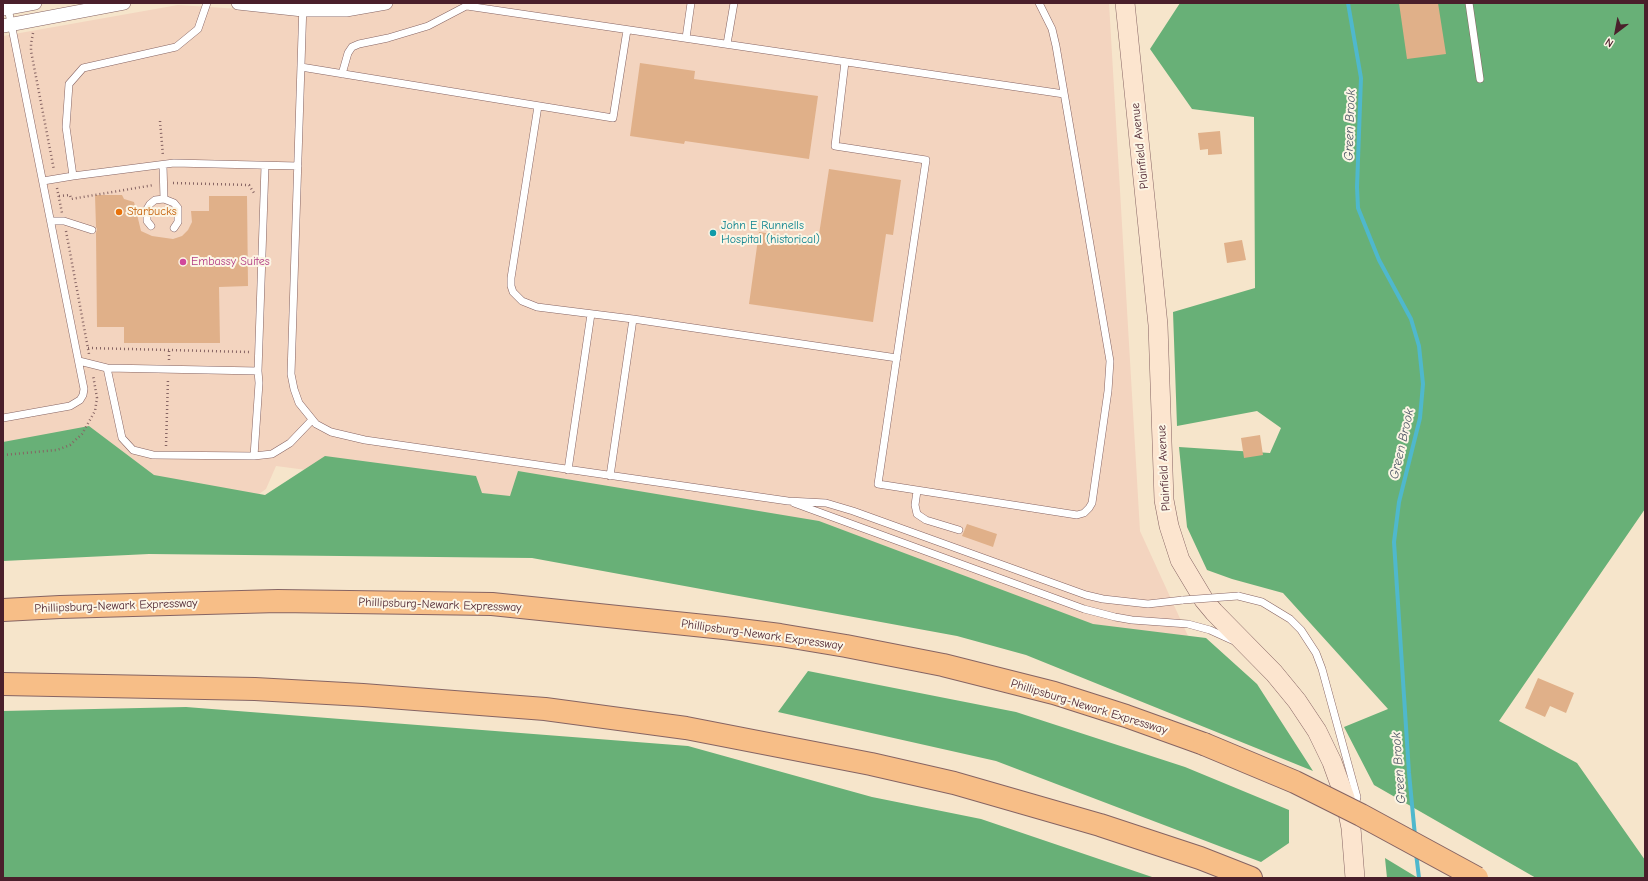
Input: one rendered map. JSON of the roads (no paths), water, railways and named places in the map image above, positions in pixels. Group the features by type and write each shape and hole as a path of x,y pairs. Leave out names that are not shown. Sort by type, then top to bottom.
{"highway":[{"name":"Phillipsburg-Newark Expressway","path":"3,610 278,601 492,604 724,628 780,635 846,646 942,665 1061,695 1126,716 1204,744 1295,782 1374,822 1477,878"},
{"path":"3,684 256,689 363,695 545,709 686,728 871,764 954,783 1092,822 1200,858 1251,878"}],"main road":[{"name":"Plainfield Avenue","path":"1125,3 1158,325 1164,500 1169,526 1180,560 1194,585 1214,612 1274,673 1297,701 1317,731 1332,762 1345,798 1351,828 1355,878"}],"street":[{"path":"6,9 35,3"},
{"path":"8,26 124,3"},
{"path":"238,3 346,10 386,3"}],"lane":[{"path":"73,176 66,127 69,84 83,68 176,46 198,30 207,3"},
{"path":"686,38 691,3"},
{"path":"727,44 734,3"},
{"path":"845,62 836,146 926,160 878,484 1068,515 1084,513 1092,503 1108,391 1110,361 1052,29 1039,3"},
{"path":"1469,3 1480,79"},
{"path":"342,74 348,53 352,47 428,26 470,5 627,30 1064,94"},
{"path":"303,7 291,374 299,403 316,424 331,432 347,437 788,501 826,503 841,506 1086,595 1103,599 1148,604 1238,596 1262,602 1290,619 1301,630 1316,654 1325,677 1357,797 1351,828"},
{"path":"3,418 70,406 80,400 84,389 43,181 8,26 6,9"},
{"path":"301,67 613,118 627,30"},
{"path":"538,106 511,286 517,296 529,304 897,358"},
{"path":"43,181 174,163 298,166"},
{"path":"163,165 164,199"},
{"path":"254,456 259,383 258,371 264,166"},
{"path":"151,226 147,221 147,209 155,200 164,199 174,203 178,208 178,222 174,228"},
{"path":"51,221 64,221 92,230"},
{"path":"568,470 591,314"},
{"path":"610,476 633,319"},
{"path":"79,361 107,368 258,371"},
{"path":"107,368 122,438 133,450 153,455 254,456 272,454 290,443 312,420"},
{"path":"917,491 915,505 917,514 926,520 959,530"},
{"path":"788,501 1084,609 1132,620 1188,624 1210,630 1247,646"}],"waterway":[{"name":"Green Brook","path":"1348,3 1361,78 1357,187 1358,208 1379,260 1411,319 1419,346 1423,384 1420,418 1399,502 1394,542 1409,773 1415,836"},
{"name":"Green Brook","path":"1416,853 1419,878"}],"place":[{"name":"Starbucks","path":"119,212"},
{"name":"John E Runnells Hospital (historical)","path":"713,233"},
{"name":"Embassy Suites","path":"183,262"}]}
